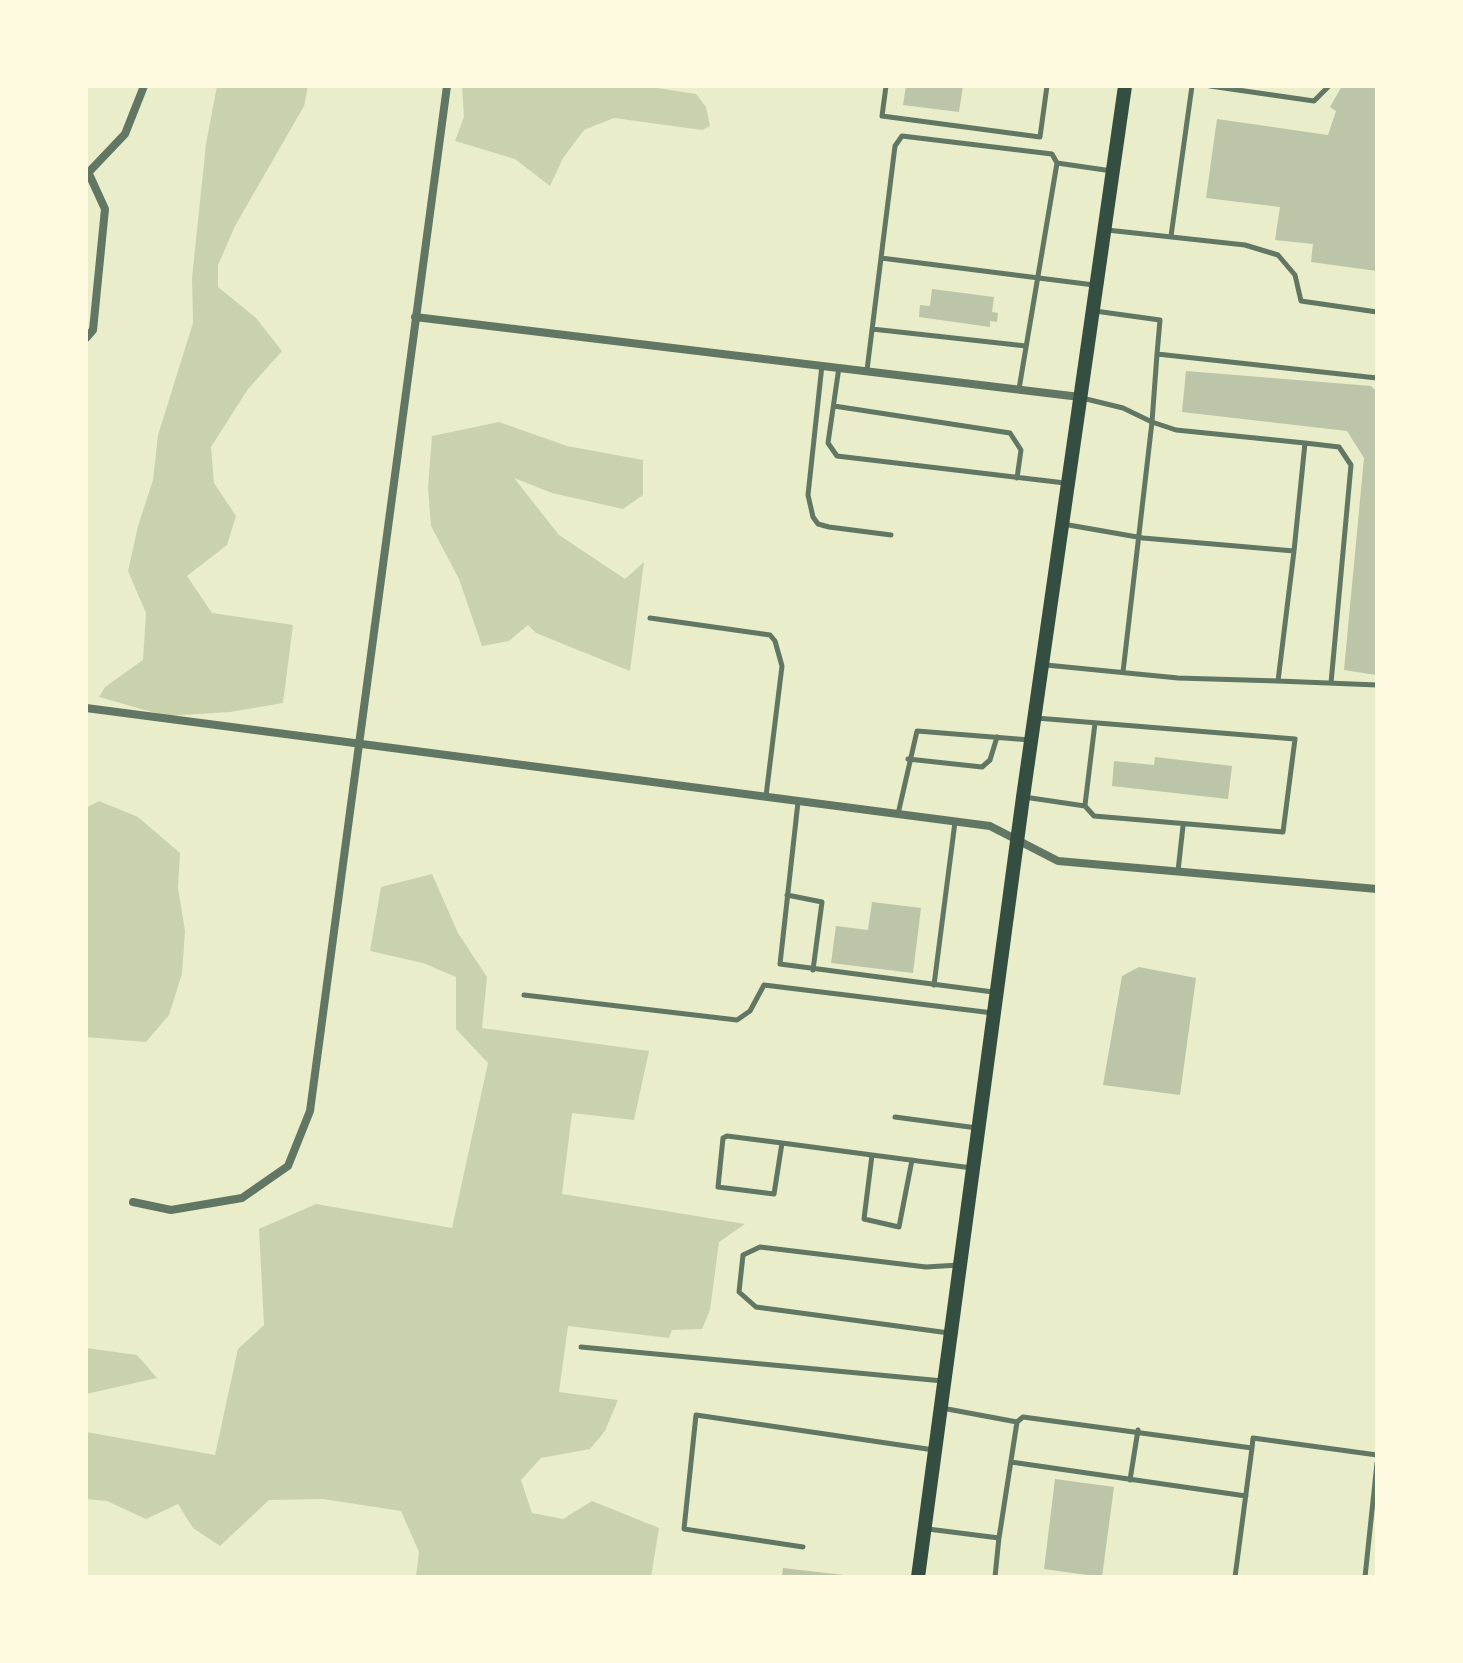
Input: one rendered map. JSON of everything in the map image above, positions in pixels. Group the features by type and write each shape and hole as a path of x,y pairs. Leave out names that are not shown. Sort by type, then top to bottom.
{"main road":[{"path":"918,1577 1023,797 1125,86"}],"street":[{"path":"86,338 93,330 105,209 88,174 125,134 144,86"},
{"path":"133,1202 171,1210 242,1198 288,1166 310,1111 362,744 447,86"},
{"path":"415,317 1080,397"},
{"path":"86,708 990,826 1058,861 1377,889"}],"lane":[{"path":"886,86 882,116 1040,137 1047,86"},
{"path":"1171,236 1192,86"},
{"path":"1210,86 1314,101 1329,86"},
{"path":"867,370 895,146 902,136 1052,154 1057,163 1019,389"},
{"path":"1057,163 1112,171"},
{"path":"1104,230 1245,245 1278,255 1295,275 1301,301 1377,312"},
{"path":"881,258 1096,286"},
{"path":"1092,311 1160,320 1152,422 1123,672"},
{"path":"872,329 1026,346"},
{"path":"1157,354 1377,378"},
{"path":"822,364 808,495 813,517 829,527 891,535"},
{"path":"839,366 828,443 837,456 1067,483"},
{"path":"1080,397 1123,408 1176,430 1339,447 1351,465 1331,683"},
{"path":"834,406 1003,430 1015,437 1021,450 1017,478"},
{"path":"1278,681 1305,443"},
{"path":"1062,523 1137,537 1294,551"},
{"path":"650,618 770,635 775,641 782,666 765,797"},
{"path":"1042,664 1123,672 1377,685"},
{"path":"1023,797 1085,806 1094,816 1183,826 1283,832 1295,739 1034,718"},
{"path":"1085,806 1095,723"},
{"path":"898,814 908,759 917,731 1031,741"},
{"path":"908,759 982,767 990,760 997,737"},
{"path":"798,802 780,964 996,992"},
{"path":"934,985 955,822"},
{"path":"1178,871 1183,826"},
{"path":"787,895 822,902 813,970"},
{"path":"524,995 737,1020 750,1011 764,985 994,1013"},
{"path":"895,1117 978,1128"},
{"path":"782,1143 774,1194 718,1187 724,1137 782,1143 973,1168"},
{"path":"872,1155 864,1219 889,1225 903,1224 912,1160"},
{"path":"951,1333 756,1307 739,1292 743,1255 760,1247 926,1267 960,1265"},
{"path":"581,1347 944,1381"},
{"path":"941,1408 1017,1422"},
{"path":"803,1547 684,1529 696,1415 934,1450"},
{"path":"995,1577 1017,1422 1023,1417 1138,1430 1252,1448"},
{"path":"1130,1480 1138,1430"},
{"path":"1235,1577 1253,1438 1377,1455"},
{"path":"1011,1462 1246,1496"},
{"path":"1365,1577 1377,1463"},
{"path":"925,1528 999,1537"}],"green space":[{"path":"217,86 308,86 304,106 235,226 218,265 218,287 256,318 282,351 248,389 211,447 214,483 236,516 227,545 187,576 212,613 293,625 283,703 230,712 166,716 99,697 105,687 143,660 146,613 128,571 153,480 158,435 193,323 192,278 206,144"},
{"path":"462,86 644,86 696,94 706,107 710,126 702,130 614,118 584,130 563,158 550,186 515,159 455,141 464,117"},
{"path":"499,422 567,446 643,460 643,495 623,509 552,493 514,478 559,535 625,579 644,562 630,671 536,633 528,625 509,641 482,646 459,579 431,526 428,488 432,436"},
{"path":"99,801 138,817 180,853 178,888 185,931 182,974 169,1015 146,1042 86,1037 86,808"},
{"path":"432,874 458,933 487,977 482,1028 649,1051 634,1120 572,1113 562,1194 745,1224 719,1242 710,1310 702,1329 672,1330 669,1338 568,1326 559,1392 618,1400 605,1431 590,1449 541,1458 521,1480 532,1513 563,1519 592,1501 659,1528 651,1577 416,1577 419,1552 401,1511 323,1499 269,1500 220,1546 193,1528 178,1504 146,1519 107,1501 86,1499 86,1432 215,1455 238,1349 264,1325 259,1229 316,1204 452,1228 488,1063 456,1029 456,977 423,963 370,951 381,887"},
{"path":"86,1348 137,1355 157,1378 86,1394"}],"building":[{"path":"906,86 963,86 959,112 903,105"},
{"path":"1342,86 1377,86 1377,271 1311,262 1313,244 1275,240 1280,207 1206,198 1217,119 1328,135 1336,111 1330,107"},
{"path":"932,289 994,297 992,312 998,313 997,322 990,321 990,327 919,317 920,305 930,306"},
{"path":"1186,371 1371,386 1377,392 1376,675 1344,670 1364,458 1347,431 1182,412"},
{"path":"1155,757 1232,766 1228,799 1112,786 1114,761 1154,765"},
{"path":"872,902 921,908 913,973 831,963 836,926 868,930"},
{"path":"1139,967 1196,978 1180,1095 1103,1085 1122,976"},
{"path":"1055,1479 1114,1487 1102,1577 1044,1569"},
{"path":"783,1568 844,1575 844,1577 782,1577"}]}
